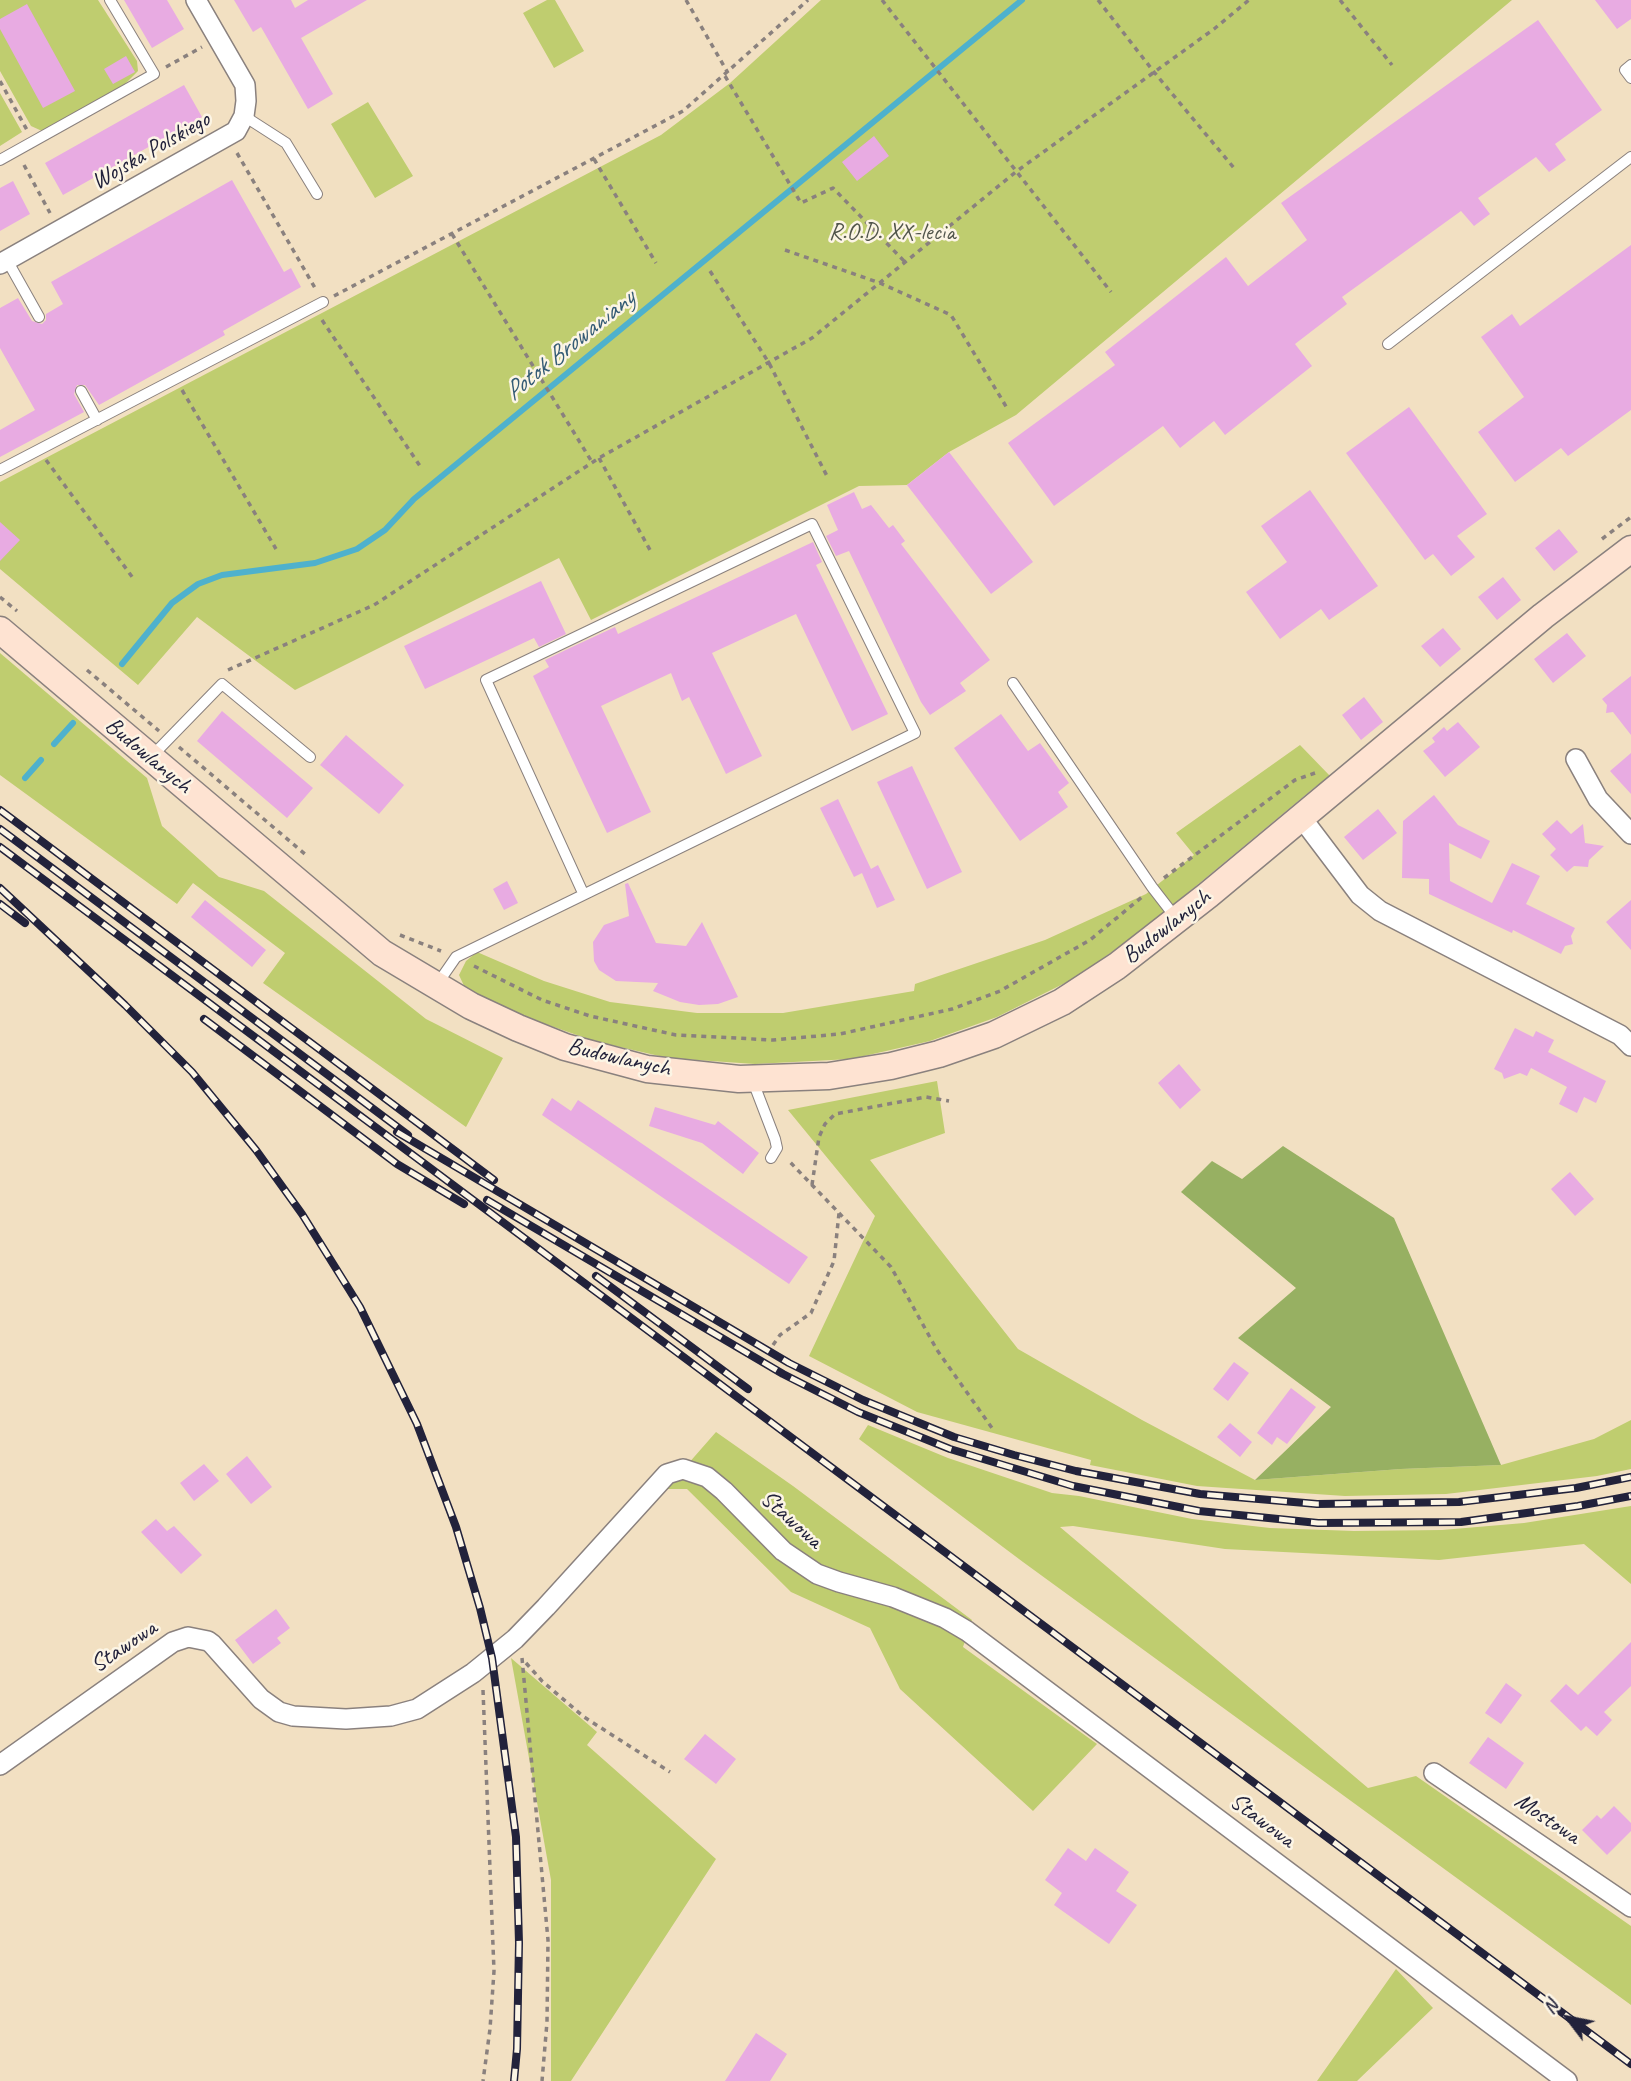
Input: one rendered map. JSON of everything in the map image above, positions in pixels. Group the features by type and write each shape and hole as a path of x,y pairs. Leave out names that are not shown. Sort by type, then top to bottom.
{"street":[{"name":"Wojska Polskiego","path":"4,262 247,124 245,85 196,0"},
{"name":"Budowlanych","path":"0,630 382,953 436,986 517,1028 565,1046 647,1069 752,1079 829,1076 891,1066 939,1054 994,1035 1062,1002 1117,966 1178,919 1543,616 1631,549"},
{"path":"1576,758 1598,799 1631,834"},
{"path":"1301,817 1360,895 1380,911 1620,1034 1631,1046"},
{"name":"Stawowa","path":"0,1765 173,1642 188,1637 212,1644 261,1699 279,1712 293,1716 352,1719 408,1712 432,1701 515,1639 667,1474 683,1469 707,1477 798,1563 839,1582 893,1597 945,1618 967,1631 1567,2081"},
{"name":"Mostowa","path":"1434,1773 1631,1907"}],"lane":[{"path":"0,160 154,74 110,0"},
{"path":"1631,65 1625,70 1631,78"},
{"path":"247,124 286,143 317,194"},
{"path":"1388,344 1631,158"},
{"path":"4,262 39,317"},
{"path":"0,470 318,304"},
{"path":"80,391 97,420"},
{"path":"436,986 456,957 915,733 812,524 486,680 583,893"},
{"path":"1013,682 1152,887 1178,919"},
{"path":"150,758 222,684 310,757"},
{"path":"752,1079 774,1153"}],"path":[{"path":"686,0 801,202 833,188 905,262"},
{"path":"318,304 683,111 808,0"},
{"path":"882,0 1111,292"},
{"path":"1098,0 1234,168"},
{"path":"222,684 228,669 374,605 592,462 812,338 1017,172 1214,29 1249,0"},
{"path":"1340,0 1392,65"},
{"path":"154,74 207,44"},
{"path":"0,81 34,141"},
{"path":"247,124 232,145 318,304 420,466"},
{"path":"16,151 54,221"},
{"path":"594,159 656,263"},
{"path":"452,234 592,462"},
{"path":"785,250 880,284 951,315 1007,408"},
{"path":"710,271 769,363 828,478"},
{"path":"176,379 276,549"},
{"path":"39,450 133,578"},
{"path":"599,458 650,550"},
{"path":"1616,527 1631,517"},
{"path":"396,933 456,957 542,1000 628,1026 676,1035 722,1038 773,1040 829,1035 941,1012 1000,992 1090,940 1152,887 1295,780 1314,774"},
{"path":"813,1185 819,1137 825,1124 835,1114 926,1097 949,1101"},
{"path":"774,1153 813,1185 891,1267 937,1350 992,1428"},
{"path":"773,1345 780,1335 811,1313 834,1261 839,1213"},
{"path":"515,1639 524,1662 548,1940 547,2022 542,2081"},
{"path":"524,1662 584,1717 670,1772"},
{"path":"481,1667 494,1971 483,2081"}],"green space":[{"path":"0,0 98,0 137,61 138,71 124,85 42,131 31,126 0,71"},
{"path":"547,0 555,0 584,51 554,68 523,13"},
{"name":"R.O.D. XX-lecia","path":"821,0 1512,0 1016,415 949,452 907,485 859,486 591,620 559,558 295,690 197,617 138,685 0,569 0,482 661,135 730,83"},
{"path":"0,93 22,132 0,146"},
{"path":"368,102 413,176 375,198 331,124"},
{"path":"0,653 147,778 162,826 219,877 264,891 426,1019 503,1058 466,1127 263,983 285,953 193,883 177,904 0,775"},
{"path":"1300,745 1331,777 1315,787 1148,926 1077,977 997,1017 930,1041 851,1059 755,1064 668,1058 594,1041 511,1012 465,988 459,975 466,961 477,952 544,981 610,1002 697,1013 783,1013 914,991 915,984 1045,940 1146,894 1194,855 1176,833"},
{"path":"937,1081 945,1133 870,1160 1018,1349 1142,1420 1255,1480 1501,1465 1594,1439 1631,1420 1631,1469 1597,1476 1446,1494 1345,1496 1197,1486 1090,1465 1091,1460 917,1412 809,1356 875,1216 788,1110"},
{"path":"1283,1146 1394,1218 1501,1465 1255,1480 1331,1407 1238,1338 1296,1288 1181,1192 1212,1161 1242,1179"},
{"path":"868,1425 948,1458 1052,1493 1192,1519 1270,1528 1442,1530 1524,1523 1631,1506 1631,1584 1584,1544 1439,1560 1225,1549 1073,1526 1060,1527 1368,1788 1416,1776 1631,1926 1631,2005 1023,1562 859,1439"},
{"path":"716,1432 972,1620 963,1647 1097,1744 1033,1811 900,1689 870,1628 791,1592 687,1489 666,1489"},
{"path":"511,1658 597,1732 587,1745 716,1859 571,2081 551,2081 551,1880"},
{"path":"1396,1969 1433,2008 1357,2081 1317,2081"}],"building":[{"path":"124,0 167,0 184,29 152,48"},
{"path":"234,0 291,0 295,8 308,0 367,0 301,38 333,94 308,109 261,27 253,32"},
{"path":"1595,0 1631,0 1631,19 1617,29"},
{"path":"27,4 75,91 43,108 0,29 0,19"},
{"path":"1538,20 1602,110 1555,144 1566,160 1549,172 1536,157 1478,198 1490,214 1474,226 1461,211 1342,297 1347,304 1295,344 1312,366 1225,435 1214,421 1180,448 1163,426 1054,506 1008,443 1115,365 1105,352 1226,257 1248,286 1307,240 1281,203"},
{"path":"126,56 135,72 113,84 104,69"},
{"path":"184,85 202,117 63,195 45,163"},
{"path":"874,136 889,156 857,181 842,162"},
{"path":"232,180 284,272 291,268 301,287 223,331 225,335 99,405 85,385 77,385 74,394 84,412 0,457 0,430 35,410 0,348 0,308 18,298 32,321 42,324 46,320 46,314 63,304 51,282"},
{"path":"13,181 30,214 0,231 0,188"},
{"path":"1631,245 1631,410 1568,456 1561,448 1515,482 1478,432 1524,397 1481,337 1512,314 1520,326"},
{"path":"1409,407 1487,514 1457,536 1475,557 1451,576 1433,554 1425,560 1346,453"},
{"path":"949,452 1033,562 991,594 907,485"},
{"path":"1310,490 1378,586 1329,620 1321,609 1280,639 1246,592 1287,562 1261,526"},
{"path":"854,492 862,509 871,505 889,528 893,525 905,541 901,544 990,660 960,683 966,691 930,715 921,702 849,551 836,556 826,536 838,530 827,505"},
{"path":"0,522 20,540 0,561"},
{"path":"1559,529 1578,552 1554,571 1535,548"},
{"path":"813,542 822,562 816,565 888,714 852,731 796,614 712,653 762,756 726,774 689,697 682,701 671,673 601,706 651,812 607,833 533,676 549,667 545,660 572,647 615,627 618,634"},
{"path":"1503,577 1521,600 1497,620 1478,597"},
{"path":"541,581 566,634 539,647 534,638 425,689 404,646"},
{"path":"1443,628 1461,649 1440,667 1421,646"},
{"path":"1567,633 1586,656 1553,683 1534,659"},
{"path":"1631,676 1631,735 1613,712 1606,713 1607,705 1602,699"},
{"path":"1364,697 1383,722 1361,740 1342,715"},
{"path":"222,711 313,788 287,818 197,741"},
{"path":"1001,714 1028,751 1040,743 1069,783 1058,792 1068,807 1020,841 954,748"},
{"path":"1458,722 1480,747 1445,777 1423,751 1435,742 1432,738 1444,727 1447,731"},
{"path":"346,735 404,785 379,814 320,765"},
{"path":"1631,753 1631,794 1610,771"},
{"path":"912,766 962,872 927,889 877,782"},
{"path":"1434,795 1458,825 1490,841 1481,859 1449,843 1450,881 1492,903 1512,863 1540,876 1526,904 1575,928 1571,936 1573,944 1565,946 1561,954 1429,894 1429,879 1402,878 1403,821"},
{"path":"838,799 871,869 878,865 895,900 877,908 862,873 854,877 820,808"},
{"path":"1378,809 1397,833 1363,860 1344,837"},
{"path":"1557,820 1571,834 1583,824 1585,843 1604,846 1589,860 1588,867 1574,866 1567,872 1550,855 1556,849 1542,834"},
{"path":"507,881 518,903 504,910 493,889"},
{"path":"628,883 656,943 686,946 702,922 738,997 718,1004 680,1002 653,991 658,983 616,981 599,970 594,961 593,942 604,925 629,916 625,884"},
{"path":"205,900 266,950 252,967 191,917"},
{"path":"1631,900 1631,950 1606,922"},
{"path":"1515,1028 1533,1037 1536,1031 1554,1040 1548,1052 1606,1081 1596,1103 1584,1097 1577,1113 1559,1104 1567,1087 1531,1068 1527,1076 1520,1073 1504,1079 1502,1073 1494,1069"},
{"path":"1179,1064 1201,1090 1180,1109 1158,1083"},
{"path":"552,1098 571,1111 578,1100 808,1257 789,1284 542,1115"},
{"path":"655,1107 715,1125 718,1121 759,1153 743,1174 702,1143 649,1126"},
{"path":"1570,1172 1594,1199 1575,1216 1551,1189"},
{"path":"1234,1362 1249,1373 1228,1401 1213,1389"},
{"path":"1291,1388 1316,1407 1287,1444 1277,1437 1272,1445 1257,1433"},
{"path":"1230,1423 1252,1442 1240,1457 1217,1437"},
{"path":"247,1456 272,1487 251,1504 226,1474"},
{"path":"204,1464 219,1481 194,1501 180,1483"},
{"path":"156,1519 167,1531 174,1526 202,1555 181,1574 141,1532"},
{"path":"276,1609 290,1628 277,1638 281,1643 253,1664 235,1640"},
{"path":"1631,1642 1631,1686 1604,1712 1612,1720 1597,1736 1586,1726 1581,1731 1550,1701 1566,1684 1578,1695"},
{"path":"1506,1683 1522,1695 1501,1724 1485,1713"},
{"path":"705,1734 736,1759 716,1784 684,1759"},
{"path":"1488,1737 1524,1763 1506,1789 1469,1763"},
{"path":"1614,1806 1631,1823 1631,1831 1607,1855 1582,1830 1597,1815 1601,1819"},
{"path":"1068,1848 1086,1861 1095,1848 1129,1872 1116,1891 1137,1905 1109,1944 1054,1905 1062,1893 1045,1880"},
{"path":"756,2033 787,2054 770,2081 725,2081"}],"waterway":[{"name":"Potok Browaniany","path":"122,664 172,603 198,584 222,575 315,563 357,549 385,530 414,499 1022,0"},
{"name":"Potok Browaniany","path":"54,744 73,723"},
{"name":"Potok Browaniany","path":"25,778 41,760"}],"railway":[{"path":"0,810 494,1180"},
{"path":"0,829 408,1135"},
{"path":"0,847 1631,2064"},
{"path":"0,888 192,1072 256,1150 302,1214 360,1307 417,1424 456,1527 492,1658 516,1837 519,1943 514,2081"},
{"path":"0,904 25,923"},
{"path":"204,1019 397,1164 464,1204"},
{"path":"397,1132 789,1363 863,1400 954,1437 1014,1455 1076,1471 1200,1494 1317,1504 1459,1502 1576,1488 1631,1477"},
{"path":"487,1200 783,1374 858,1412 950,1449 1073,1486 1199,1511 1318,1523 1461,1522 1631,1496"},
{"path":"596,1276 748,1389"}]}
